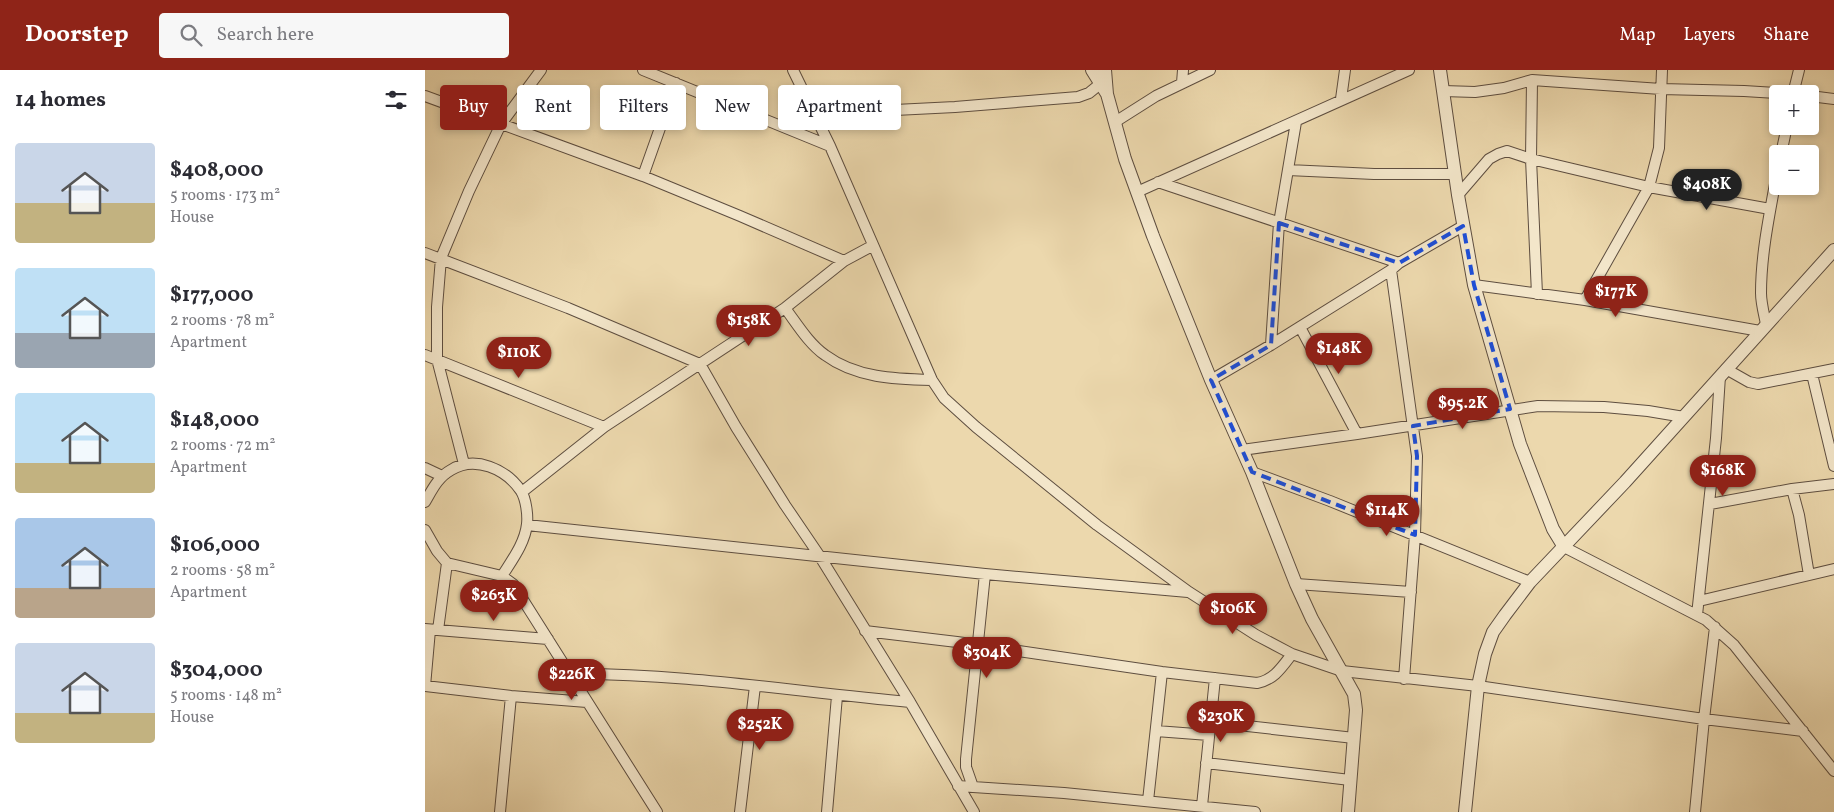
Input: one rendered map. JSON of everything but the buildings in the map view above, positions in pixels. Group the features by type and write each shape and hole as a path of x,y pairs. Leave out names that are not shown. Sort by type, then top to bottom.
{"street":[{"path":"507,116 541,70"},
{"path":"643,70 830,146"},
{"path":"793,70 800,85"},
{"path":"1092,70 1105,82 1125,159 1137,192 1211,380 1252,472 1296,584 1316,628 1342,671 1356,701 1348,812"},
{"path":"1182,83 1183,70"},
{"path":"1115,122 1156,96 1210,70"},
{"path":"1341,99 1345,70"},
{"path":"1137,192 1409,70"},
{"path":"1441,70 1458,195 1474,285 1520,444 1553,529 1564,547 1707,620 1734,645 1832,766"},
{"path":"1585,300 1649,187 1659,148 1661,70"},
{"path":"1795,85 1799,70"},
{"path":"1443,91 1475,92 1504,88 1532,80 1661,89 1769,93"},
{"path":"1532,80 1531,159 1537,294"},
{"path":"901,110 1078,97 1089,93 1105,82"},
{"path":"643,176 675,83"},
{"path":"425,96 440,102"},
{"path":"1819,98 1834,100"},
{"path":"1271,345 1279,223 1296,122"},
{"path":"507,126 643,176 844,261"},
{"path":"464,464 437,359 437,307 441,258 469,191 498,130"},
{"path":"822,130 932,380 944,398 1042,482 1141,558 1255,635 1293,654 1342,671 1478,686 1704,719 1803,731"},
{"path":"1458,195 1489,159 1507,151 1531,159 1649,187 1770,209"},
{"path":"1288,170 1373,174 1455,174"},
{"path":"1158,182 1399,262"},
{"path":"1763,327 1762,276 1773,195"},
{"path":"1211,380 1300,328 1391,270 1399,262 1463,226"},
{"path":"522,492 604,427 785,308 844,261 872,246"},
{"path":"1465,812 1478,686 1485,654 1493,632 1530,582 1685,417 1763,327 1834,250"},
{"path":"425,252 568,308 699,364 910,702 974,812"},
{"path":"1391,270 1417,456 1415,535 1404,679"},
{"path":"1474,285 1763,327"},
{"path":"785,308 803,333 824,355 847,368 872,376 932,380"},
{"path":"1300,328 1357,434"},
{"path":"425,355 604,427"},
{"path":"1723,373 1758,384 1834,369"},
{"path":"1697,615 1723,373"},
{"path":"1812,374 1834,466"},
{"path":"1242,450 1538,406 1604,407 1685,417"},
{"path":"425,502 442,476 451,469 464,464 477,463 494,468 509,478 522,492 526,508 527,526 519,549 502,576"},
{"path":"425,468 442,476"},
{"path":"1252,472 1330,501 1530,582"},
{"path":"1710,504 1793,489 1834,484"},
{"path":"1793,489 1809,575"},
{"path":"527,526 819,555 985,574 1189,592"},
{"path":"425,530 437,551 447,563 502,576 513,584 657,812"},
{"path":"447,563 431,629 425,686 587,702"},
{"path":"1699,601 1834,569"},
{"path":"973,787 966,767 966,759 985,574"},
{"path":"1296,584 1411,592"},
{"path":"1695,812 1715,627"},
{"path":"431,629 548,639"},
{"path":"865,631 1257,683 1272,678 1293,654"},
{"path":"1148,801 1163,672"},
{"path":"570,674 617,673 672,677 837,696 910,702"},
{"path":"1202,806 1215,678"},
{"path":"740,812 755,686"},
{"path":"500,812 511,696"},
{"path":"827,812 837,696"},
{"path":"1211,722 1354,738"},
{"path":"1157,731 1209,736"},
{"path":"1206,763 1350,780"},
{"path":"958,786 1148,801 1255,812"}],"highlighted area":[{"path":"1279,223 1399,263 1463,226 1474,285 1510,409 1413,426 1417,456 1415,535 1252,472 1211,380 1271,345"}]}
